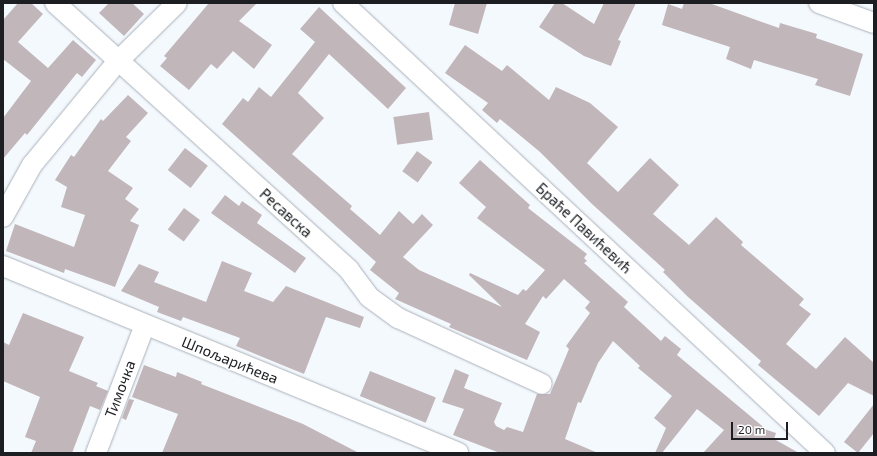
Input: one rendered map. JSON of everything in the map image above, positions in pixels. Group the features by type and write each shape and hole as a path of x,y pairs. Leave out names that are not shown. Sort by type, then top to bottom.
{"street":[{"name":"Ресавска","path":"55,3 349,270 369,297 398,318 542,384"},
{"path":"3,218 32,165 119,60 177,3"},
{"name":"Браће Павићевић","path":"343,3 826,453"},
{"path":"819,3 874,22"},
{"name":"Шпољарићева","path":"3,266 458,453"},
{"name":"Тимочка","path":"96,453 145,325"}],"building":[{"path":"18,3 31,3 43,14 18,42 48,68 73,40 96,60 82,77 77,73 27,135 25,133 3,159 3,118 31,81 3,59 3,20"},
{"path":"109,3 132,3 144,14 124,36 99,13"},
{"path":"209,3 257,3 239,21 272,45 254,69 233,51 217,69 211,64 189,90 160,66 167,58 164,56"},
{"path":"455,3 487,3 478,34 449,25"},
{"path":"555,3 562,3 594,24 604,3 636,3 618,40 621,41 611,66 584,56 539,27"},
{"path":"684,3 709,3 779,28 780,23 817,34 816,38 863,54 850,96 815,85 818,79 754,60 751,69 726,59 730,47 662,25 668,4 682,9"},
{"path":"319,7 406,88 388,109 329,54 298,93 324,118 292,154 352,206 350,209 380,235 399,211 413,224 422,214 433,225 403,257 419,270 502,307 469,275 470,273 518,295 523,289 526,291 545,270 477,218 486,207 459,183 480,160 530,205 528,208 587,254 584,258 587,261 584,263 628,302 624,307 661,341 665,336 681,349 677,355 767,430 776,433 774,439 799,453 703,453 724,430 697,409 662,453 655,453 666,428 654,418 672,396 638,368 640,366 613,341 598,363 581,403 578,402 565,439 598,453 500,453 453,435 464,409 442,402 455,369 469,375 464,388 502,403 494,422 496,426 504,430 507,427 523,432 537,394 550,394 569,349 566,346 590,313 585,308 590,302 564,279 546,299 543,296 525,324 540,332 527,360 449,327 451,324 395,299 399,293 370,270 376,262 222,124 243,98 248,102 259,87 271,97 315,42 300,29"},
{"path":"465,45 502,71 507,65 549,100 556,87 590,103 618,127 587,163 618,192 650,158 679,185 653,214 689,245 716,217 743,242 741,245 804,299 799,305 811,314 786,344 816,369 845,337 874,363 874,396 848,383 819,416 758,365 761,361 687,296 663,272 665,270 592,204 540,152 500,119 497,123 482,110 488,103 445,73"},
{"path":"128,95 148,113 126,137 131,141 108,171 133,188 125,199 139,209 130,221 139,225 115,287 65,269 64,273 6,251 15,224 74,247 85,215 61,207 67,187 55,180 71,155 74,157 101,119 103,121"},
{"path":"429,112 433,140 397,145 393,117"},
{"path":"185,148 208,166 191,188 168,170"},
{"path":"417,151 432,162 418,182 402,171"},
{"path":"225,195 239,206 242,201 262,215 257,223 306,258 295,273 211,213"},
{"path":"184,208 200,220 184,242 168,230"},
{"path":"222,261 252,273 244,291 273,302 286,286 364,317 360,328 326,317 304,374 236,346 240,338 183,317 181,321 157,312 159,307 121,291 139,264 159,272 154,282 206,302"},
{"path":"23,313 84,337 69,371 98,383 96,386 108,391 100,410 90,406 72,453 31,453 36,441 25,437 40,397 3,381 3,342 9,345"},
{"path":"144,365 176,377 177,372 202,382 201,384 303,424 359,453 162,453 178,414 132,397"},
{"path":"370,371 436,398 426,423 360,396"},
{"path":"129,399 134,400 126,420 122,418"},
{"path":"874,404 874,433 858,453 844,442"}]}
